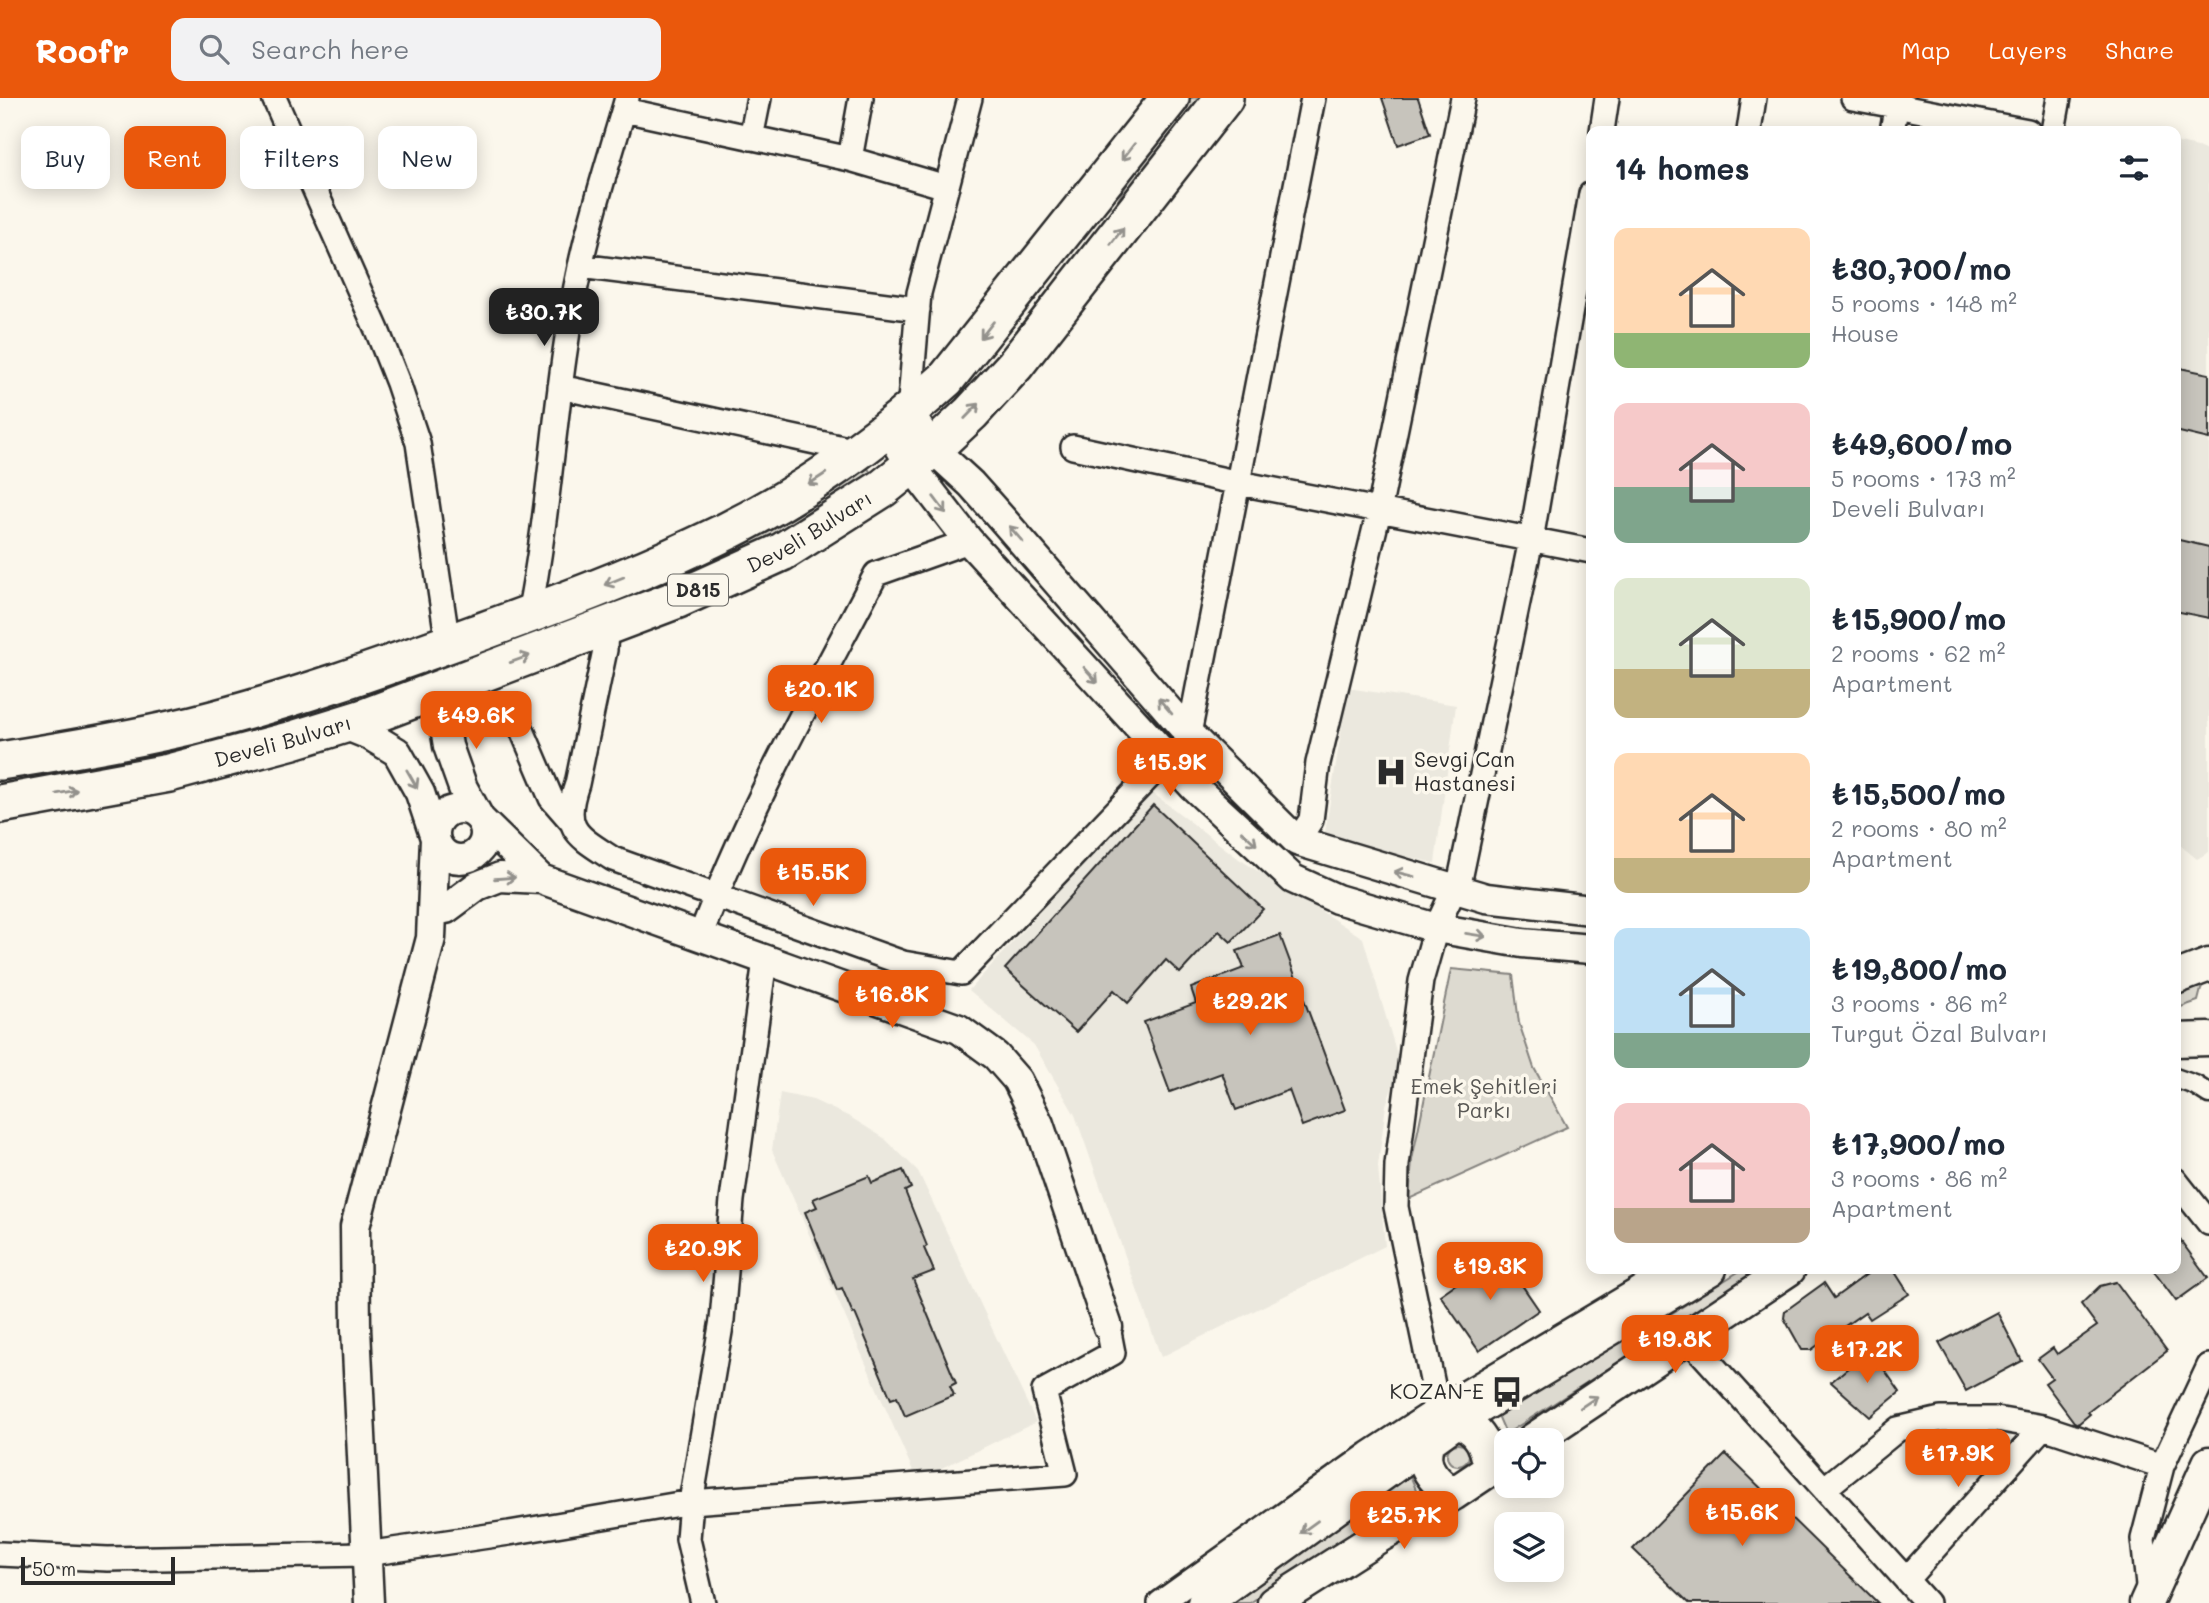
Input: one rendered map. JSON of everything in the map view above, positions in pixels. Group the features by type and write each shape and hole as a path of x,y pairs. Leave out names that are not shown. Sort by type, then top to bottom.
{"highway":[{"name":"Develi Bulvarı","path":"0,761 192,725 344,680 529,614 698,546 791,496 898,421 946,379 1170,98"},
{"name":"Develi Bulvarı","path":"0,804 169,773 293,740 606,627 729,577 782,552 883,488 971,413 1015,365 1224,98"}],"main road":[{"path":"2181,976 2209,965"},
{"path":"2181,1040 2209,1039"},
{"path":"1204,1603 1427,1441 1448,1414 1701,1274"},
{"path":"1551,1428 1781,1274"},
{"path":"1448,1414 1471,1427 1494,1458"},
{"path":"1427,1441 1424,1461 1430,1476 1453,1494"},
{"path":"2148,1600 2209,1463"},
{"path":"1274,1603 1494,1467"}],"street":[{"path":"274,98 377,330 418,443 448,644"},
{"path":"751,138 759,98"},
{"path":"850,159 861,98"},
{"path":"970,98 919,293 898,421 970,541 1194,787 1293,879 1337,899 1436,928 1522,943 1586,949"},
{"path":"1189,734 1313,98"},
{"path":"1297,841 1311,820 1318,763 1379,510 1463,98"},
{"path":"1603,126 1607,98"},
{"path":"1750,126 1754,98"},
{"path":"1853,98 1897,102 2005,126"},
{"path":"2054,126 2059,98"},
{"path":"1893,126 1897,102"},
{"path":"529,614 542,550 560,387 580,266 626,104 751,138 850,159 946,187"},
{"path":"1448,1414 1396,1207 1397,1165 1421,981 1436,928 1461,875 1531,540 1586,223"},
{"path":"580,266 918,309"},
{"path":"560,387 857,451"},
{"path":"1073,447 1239,483 1586,550"},
{"path":"922,457 971,484 1189,734 1297,841 1486,898 1586,909"},
{"path":"700,937 715,897 791,736 876,574 970,541"},
{"path":"571,821 570,803 577,784 600,677 606,627"},
{"path":"430,937 474,854 484,841 483,825 463,788 448,746 443,715 454,684"},
{"path":"519,723 551,798 571,821 579,836 613,859 904,963 961,973 1167,758"},
{"path":"342,724 369,735 397,752 420,793 435,838 444,852 451,856 467,858 474,854"},
{"path":"369,1603 356,1329 355,1227 430,937 438,822 450,811 466,810 480,819 541,879"},
{"path":"0,1554 108,1559 366,1553 509,1533 691,1502 1065,1474 1044,1391 1113,1353 1108,1327 1039,1124 1017,1080 996,1056 959,1029 541,879 500,877 477,886 446,909"},
{"path":"703,1603 688,1539 691,1502 722,1320 732,1200 765,960"},
{"path":"2181,1080 2209,1094"},
{"path":"2181,1188 2209,1223"},
{"path":"1160,1603 1324,1484 1448,1414 1665,1274"},
{"path":"1686,1336 1927,1603"},
{"path":"2148,1600 2143,1539 2162,1466 2207,1375"},
{"path":"1824,1489 1898,1429 1941,1419 1996,1419 2043,1427 2162,1466"},
{"path":"1906,1580 2043,1427"}],"shaded area":[{"path":"2181,143 2209,152 2209,852 2197,859 2181,846"},
{"name":"Sevgi Can Hastanesi","path":"1348,688 1456,705 1435,863 1324,839"},
{"path":"1150,791 1239,859 1363,938 1400,1065 1386,1105 1378,1166 1385,1246 1161,1357 1075,1115 1034,1045 969,990"},
{"path":"780,1093 813,1100 850,1117 884,1138 918,1171 1036,1422 917,1480 772,1150"}],"green space":[{"path":"1187,98 1204,98 1078,258 1114,207 1138,165"},
{"path":"866,465 877,483 706,572 375,699 221,746 0,790 0,776 145,751"},
{"name":"Emek Şehitleri Parkı","path":"1451,969 1513,975 1519,1023 1534,1068 1567,1127 1409,1199 1412,1160"},
{"path":"2206,970 2198,1001 2181,1007 2181,985"},
{"path":"1735,1274 1756,1274 1515,1428 1503,1428 1497,1413 1669,1315"},
{"path":"1454,1444 1462,1444 1469,1451 1469,1459 1462,1466 1454,1466 1447,1459 1447,1451"},
{"path":"1408,1470 1417,1492 1250,1603 1227,1603"}],"building":[{"path":"1382,98 1418,98 1430,134 1398,145"},
{"path":"2181,368 2209,374 2209,439 2181,432"},
{"path":"2181,540 2209,547 2209,618 2181,612"},
{"path":"1153,805 1263,909 1231,942 1219,931 1180,973 1166,960 1128,1003 1114,990 1076,1032 1005,969"},
{"path":"1280,935 1345,1110 1302,1126 1289,1090 1236,1110 1222,1073 1170,1092 1144,1022 1196,1003 1191,988 1244,968 1237,951"},
{"path":"903,1170 911,1188 905,1191 934,1271 913,1279 956,1383 950,1386 954,1395 905,1416 897,1397 891,1399 842,1288 837,1290 805,1212 817,1207 813,1199 869,1176 872,1183"},
{"path":"2181,1241 2208,1278 2176,1301 2156,1274 2181,1274"},
{"path":"1500,1253 1539,1310 1479,1351 1440,1295"},
{"path":"1867,1274 1896,1274 1909,1294 1870,1319 1865,1312 1811,1350 1802,1350 1784,1318 1785,1311 1824,1283 1834,1298"},
{"path":"2116,1282 2167,1351 2088,1412 2090,1414 2078,1424 2045,1383 2052,1378 2038,1359 2053,1348 2057,1354 2097,1326 2081,1304 2100,1286"},
{"path":"1997,1312 2022,1361 1966,1391 1939,1343"},
{"path":"1872,1352 1900,1392 1870,1417 1831,1382"},
{"path":"1726,1454 1878,1603 1689,1603 1633,1549"}],"place":[{"name":"Sevgi Can Hastanesi","path":"1391,772"},
{"name":"KOZAN-E","path":"1507,1392"}]}
